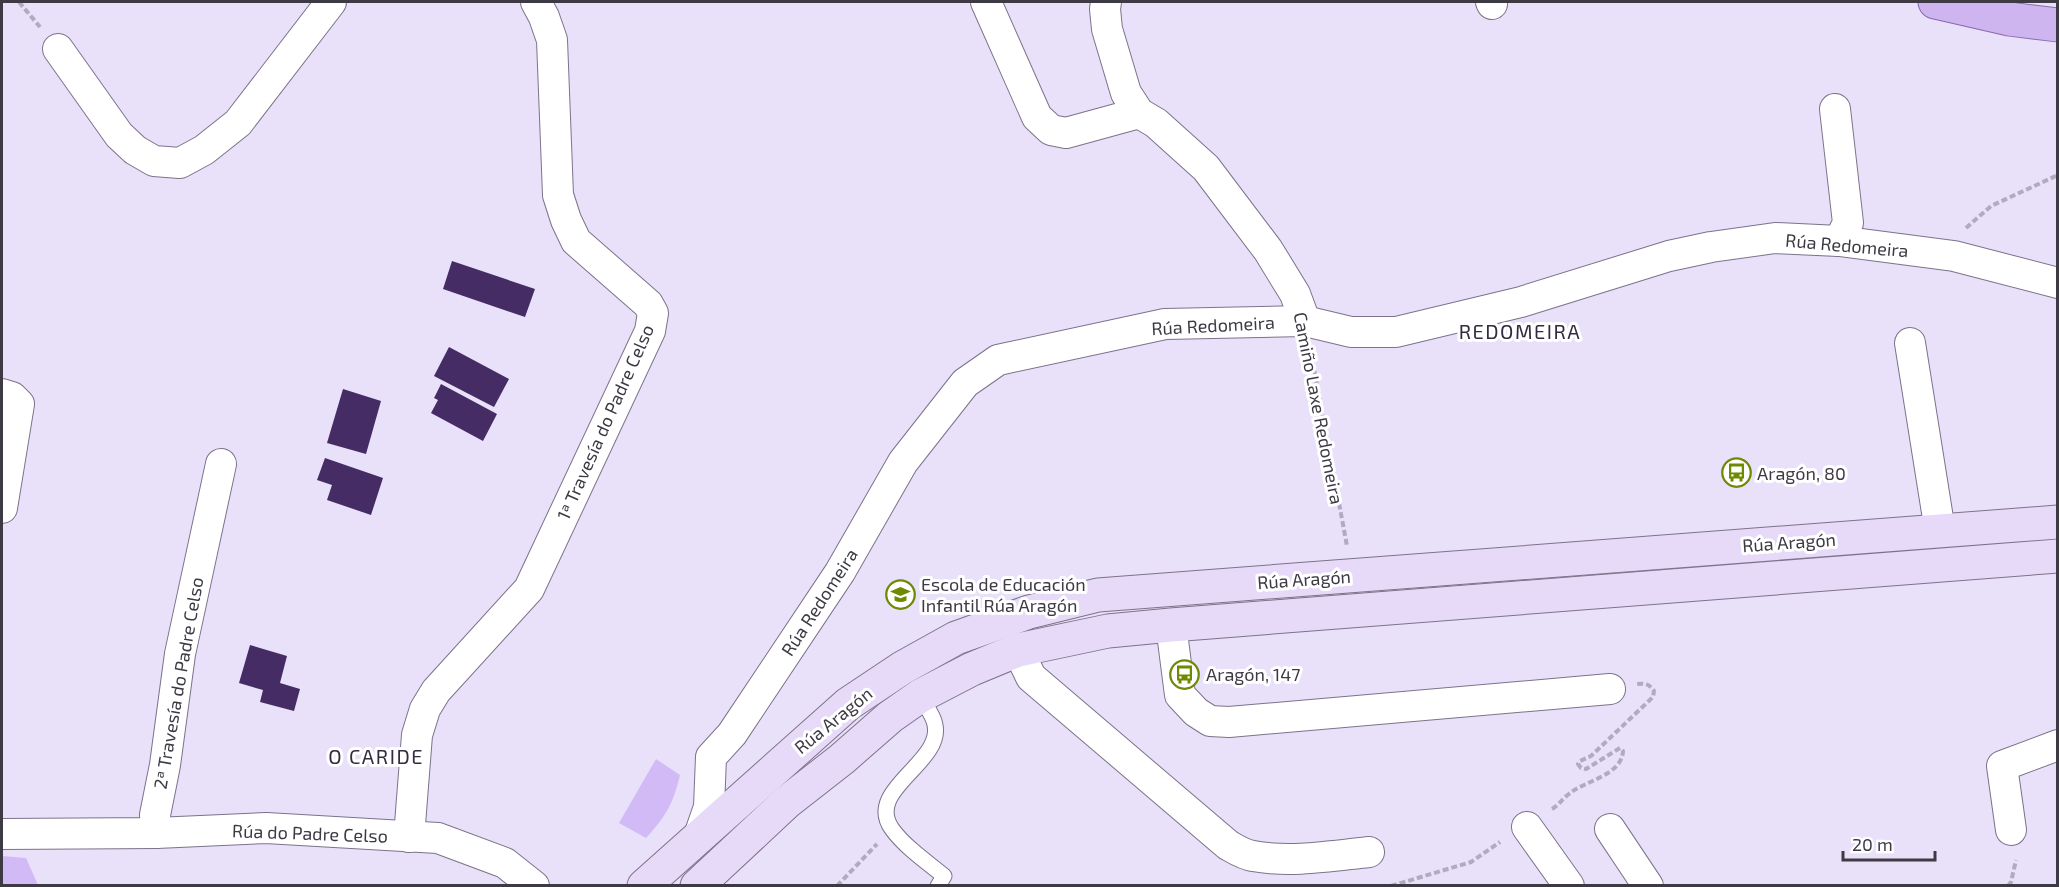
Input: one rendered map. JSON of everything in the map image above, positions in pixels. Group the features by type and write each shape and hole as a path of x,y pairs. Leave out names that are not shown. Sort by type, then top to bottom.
{"main road":[{"path":"1935,2 2009,19 2058,25"},
{"name":"Rúa Aragón","path":"644,885 848,704 902,668 956,638 1029,612 1098,595 2058,522"},
{"name":"Rúa Aragón","path":"697,885 787,802 842,759 890,717 920,696 972,669 1018,650 1108,631 1171,625 2058,556"}],"street":[{"path":"58,49 119,135 135,150 154,161 180,163 204,150 238,123 331,2"},
{"name":"1ª Travesía do Padre Celso","path":"409,837 417,735 425,709 436,691 529,589 650,331 653,313 648,304 576,241 566,220 558,195 552,40 536,2"},
{"path":"986,2 1037,117 1051,130 1066,133 1139,114 1126,93 1107,29 1106,2"},
{"path":"1835,109 1848,223 1839,241"},
{"name":"Camiño Laxe Redomeira","path":"1139,114 1156,123 1206,168 1268,250 1295,294 1305,321"},
{"name":"Rúa Redomeira","path":"699,836 709,807 711,757 732,734 840,572 903,462 965,383 998,360 1165,324 1305,321 1351,332 1396,332 1521,302 1669,256 1711,247 1775,238 1839,241 1954,256 2058,283"},
{"path":"1910,343 1940,531"},
{"path":"2,394 19,404 2,508"},
{"name":"2ª Travesía do Padre Celso","path":"156,833 155,815 165,765 180,654 221,464"},
{"path":"1171,625 1180,695 1196,712 1210,721 1229,722 1610,689"},
{"path":"1018,650 1031,677 1228,845 1251,856 1277,858 1313,858 1369,852"},
{"path":"2010,830 2002,766 2058,745"},
{"path":"1527,827 1569,885"},
{"name":"Rúa do Padre Celso","path":"2,834 156,833 266,828 438,838 505,863 534,885"},
{"path":"1610,829 1648,885"}],"lane":[{"path":"920,696 936,725 933,744 889,798 885,813 892,828 944,876 938,885"}],"path":[{"path":"1954,256 1965,229 1992,206 2058,175"},
{"name":"Camiño Laxe Redomeira","path":"1305,321 1347,546"},
{"path":"1391,885 1471,862 1562,803 1569,793 1592,783 1615,767 1622,757 1623,751 1620,747 1586,769 1581,768 1578,764 1591,756 1653,697 1654,691 1650,685 1644,683 1610,689"},
{"path":"837,885 892,828"}],"shaded area":[{"path":"656,759 680,775 668,809 646,838 619,823"},
{"path":"2,856 26,858 38,885 2,885"}],"building":[{"path":"452,261 535,289 525,317 443,289"},
{"path":"449,347 509,379 494,407 434,376"},
{"path":"441,384 497,414 483,441 431,413 438,400 434,398"},
{"path":"343,389 381,401 366,454 327,443"},
{"path":"325,458 383,478 371,515 327,500 332,485 317,480"},
{"path":"250,645 287,656 280,683 300,689 294,711 260,702 263,690 239,683"}],"place":[{"name":"Aragón, 80","path":"1736,473"},
{"name":"Escola de Educación Infantil Rúa Aragón","path":"900,594"},
{"name":"Aragón, 147","path":"1185,674"}],"district":[{"name":"REDOMEIRA","path":"1520,331"},
{"name":"O CARIDE","path":"376,756"}]}
